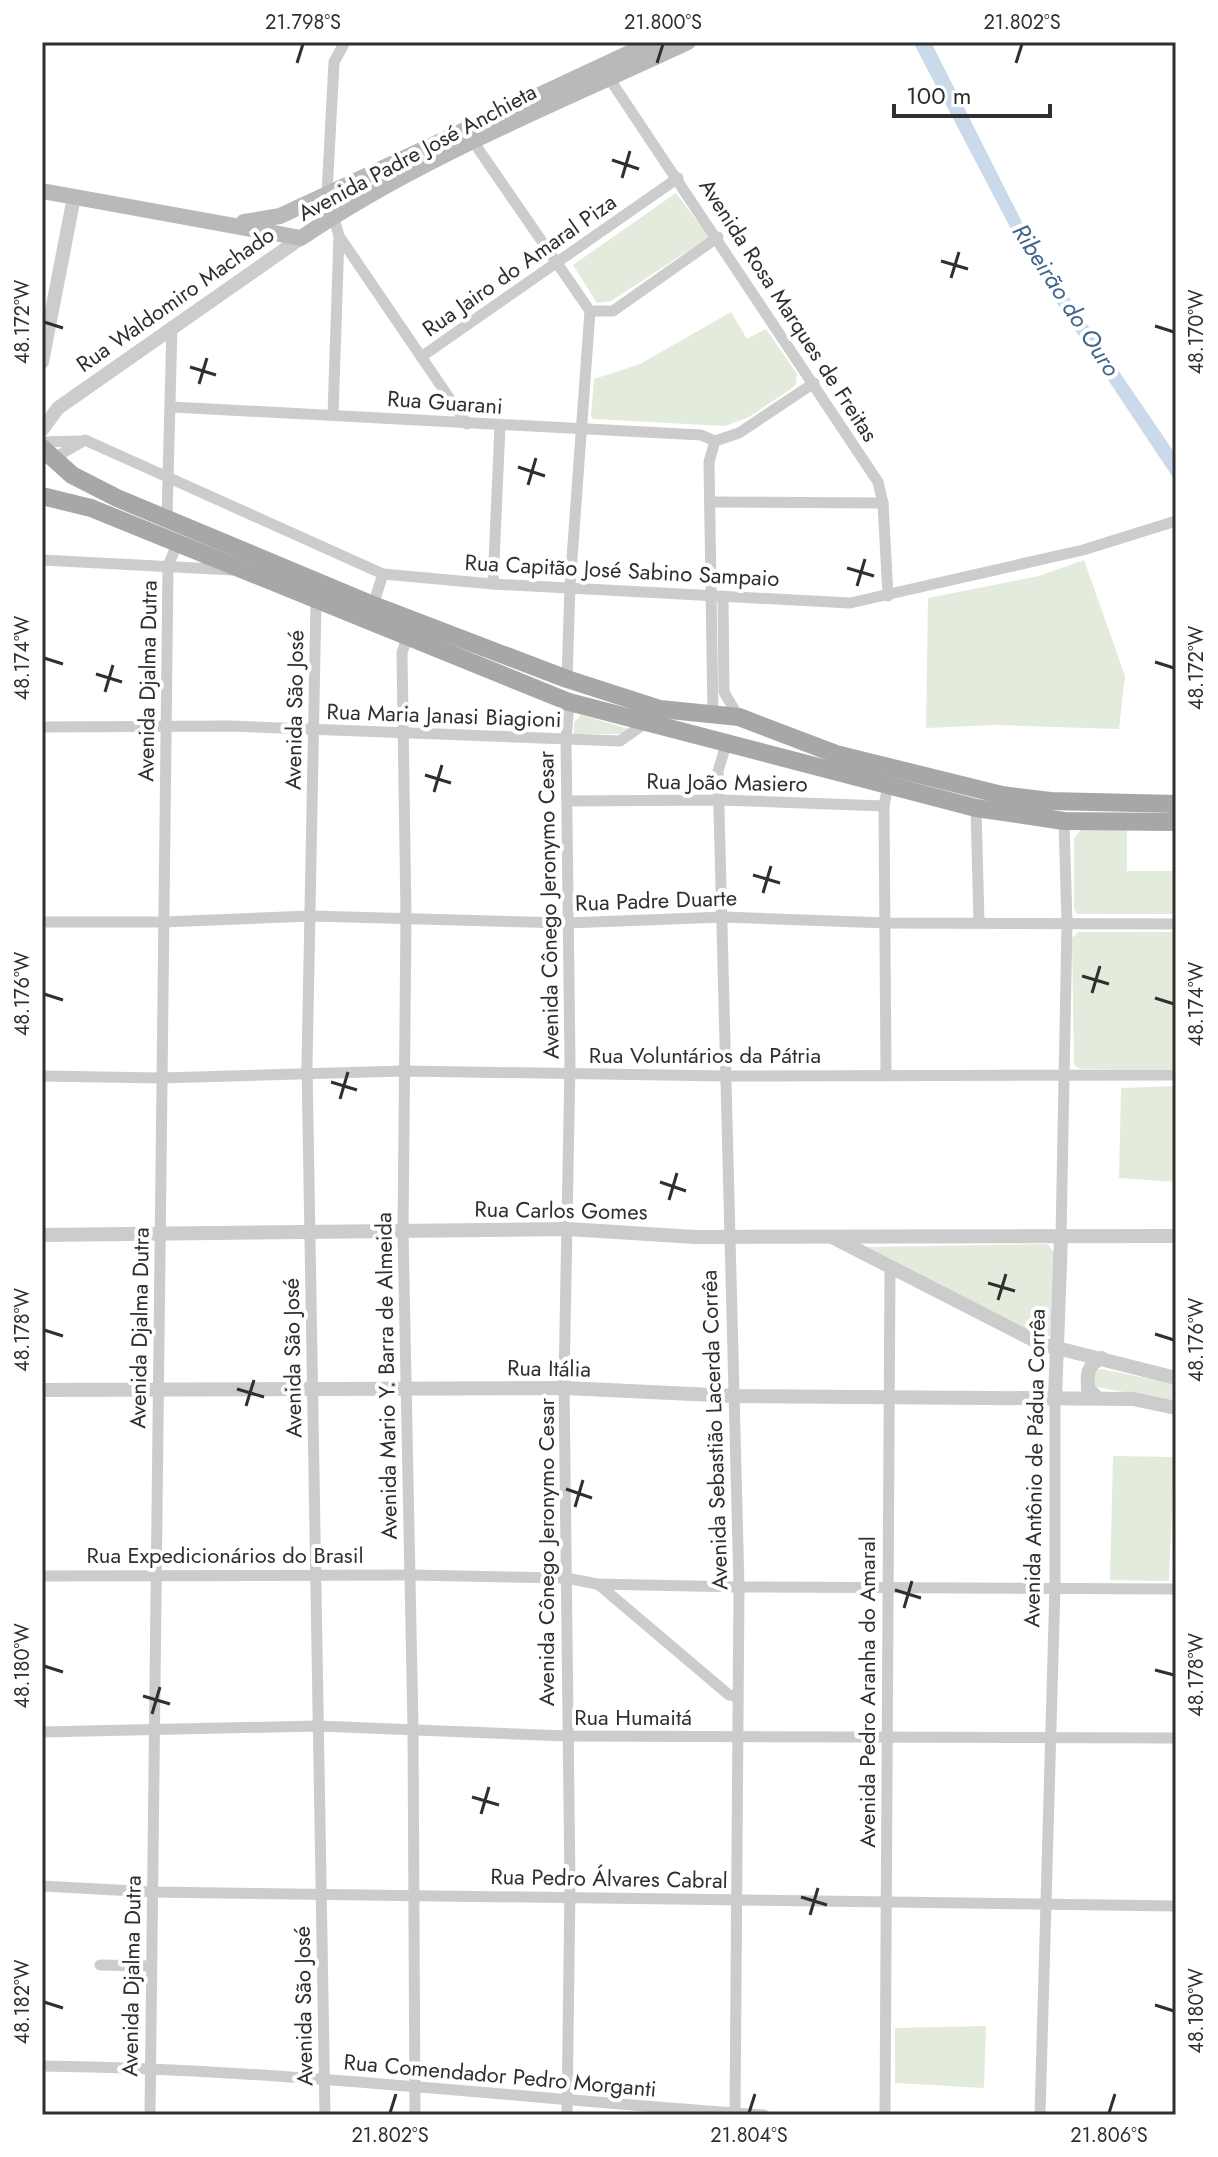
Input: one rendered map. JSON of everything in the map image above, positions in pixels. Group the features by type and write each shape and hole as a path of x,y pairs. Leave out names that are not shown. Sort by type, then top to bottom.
{"main road":[{"name":"Avenida Padre José Anchieta","path":"606,72 653,42"},
{"name":"Avenida Padre José Anchieta","path":"231,224 280,216 470,136 606,72 688,42"},
{"name":"Avenida Padre José Anchieta","path":"231,224 301,238 470,136"},
{"path":"42,191 231,224"},
{"path":"46,449 93,487 373,605 567,679 660,709 746,719 836,754 1002,795 1050,801 1176,804"},
{"path":"42,496 91,508 569,702 976,808 1064,821 1176,822"},
{"path":"177,544 187,534 200,531"},
{"path":"713,715 727,745"},
{"path":"727,745 754,737 746,719"}],"street":[{"path":"345,42 334,62 327,194 332,217 339,236 467,424"},
{"name":"Avenida Rosa Marques de Freitas","path":"606,72 878,482 883,503 888,596"},
{"path":"470,136 590,311 570,586 567,679"},
{"name":"Rua Jairo do Amaral Piza","path":"421,357 678,178"},
{"path":"42,362 74,197"},
{"path":"333,415 339,236"},
{"path":"590,311 613,311 718,237"},
{"name":"Rua Waldomiro Machado","path":"42,430 58,408 301,238"},
{"path":"167,517 172,326"},
{"path":"746,719 724,692 709,462 715,441 739,433 814,383"},
{"name":"Rua Guarani","path":"172,407 701,435 715,441"},
{"path":"493,584 500,426"},
{"path":"46,449 85,440"},
{"name":"Rua Capitão José Sabino Sampaio","path":"46,449 85,440 383,574 493,584 850,603 1083,550 1176,521"},
{"path":"710,502 883,503"},
{"name":"Avenida Djalma Dutra","path":"150,2115 168,566 177,544"},
{"path":"42,560 245,571"},
{"path":"373,605 383,574"},
{"path":"713,715 718,595"},
{"name":"Avenida São José","path":"316,601 307,1073 325,2115"},
{"name":"Avenida Mario Y. Barra de Almeida","path":"407,637 402,653 406,916 403,1231 413,1728 415,2115"},
{"name":"Avenida Cônego Jeronymo Cesar","path":"567,2109 570,1897 565,1388 570,1075 566,740 569,702"},
{"name":"Rua Maria Janasi Biagioni","path":"42,727 405,731 620,741 647,722"},
{"name":"Avenida Sebastião Lacerda Corrêa","path":"727,745 718,771 739,1587 735,2114"},
{"path":"886,1073 884,806 888,785"},
{"name":"Rua João Masiero","path":"569,801 720,800 884,806"},
{"path":"976,808 979,922"},
{"name":"Avenida Antônio de Pádua Corrêa","path":"1040,2115 1055,1586 1055,1399 1067,924 1064,821"},
{"name":"Rua Padre Duarte","path":"42,922 406,916 567,923 724,917 887,923 1176,924"},
{"name":"Rua Voluntários da Pátria","path":"42,1076 161,1078 404,1071 725,1076 886,1073 1176,1075"},
{"name":"Rua Carlos Gomes","path":"42,1235 160,1231 310,1234 568,1229 728,1237 1176,1236"},
{"path":"830,1236 1041,1344 1176,1378"},
{"name":"Avenida Pedro Aranha do Amaral","path":"885,2115 890,1269"},
{"path":"1098,1398 1088,1389 1087,1374 1093,1362 1102,1358"},
{"name":"Rua Itália","path":"42,1390 565,1388 735,1396 1133,1399 1176,1408"},
{"name":"Rua Expedicionários do Brasil","path":"42,1576 410,1575 566,1578 597,1584 739,1587 1055,1586 1176,1589"},
{"path":"597,1584 729,1695 737,1696"},
{"name":"Rua Humaitá","path":"42,1732 155,1732 318,1726 567,1736 1176,1738"},
{"name":"Rua Pedro Álvares Cabral","path":"42,1886 152,1892 1176,1906"},
{"path":"100,1965 151,1966"},
{"name":"Rua Comendador Pedro Morganti","path":"42,2066 151,2069 415,2086 567,2109 764,2115"}],"shaded area":[{"path":"676,193 709,237 611,301 597,303 573,265"},
{"path":"731,312 747,339 766,329 797,374 796,384 791,389 749,417 725,426 594,419 591,416 594,379 640,364"},
{"path":"1084,560 1125,676 1119,729 994,725 926,728 928,598 1039,576"},
{"path":"581,715 628,729 621,734 574,734 574,722"},
{"path":"1081,830 1127,830 1127,871 1176,871 1176,914 1077,914 1074,909 1074,838"},
{"path":"1078,932 1176,932 1176,1069 1080,1069 1074,1065 1072,938"},
{"path":"1176,1086 1176,1182 1119,1178 1121,1088"},
{"path":"1048,1244 1054,1253 1050,1336 1042,1338 865,1247"},
{"path":"1095,1370 1176,1384 1176,1401 1096,1387 1092,1380"},
{"path":"1113,1456 1174,1457 1169,1581 1110,1580"},
{"path":"986,2026 984,2088 895,2083 895,2028"}],"water":[{"name":"Ribeirão do Ouro","path":"913,42 931,42 1035,248 1176,455 1176,482 1023,252"}]}
